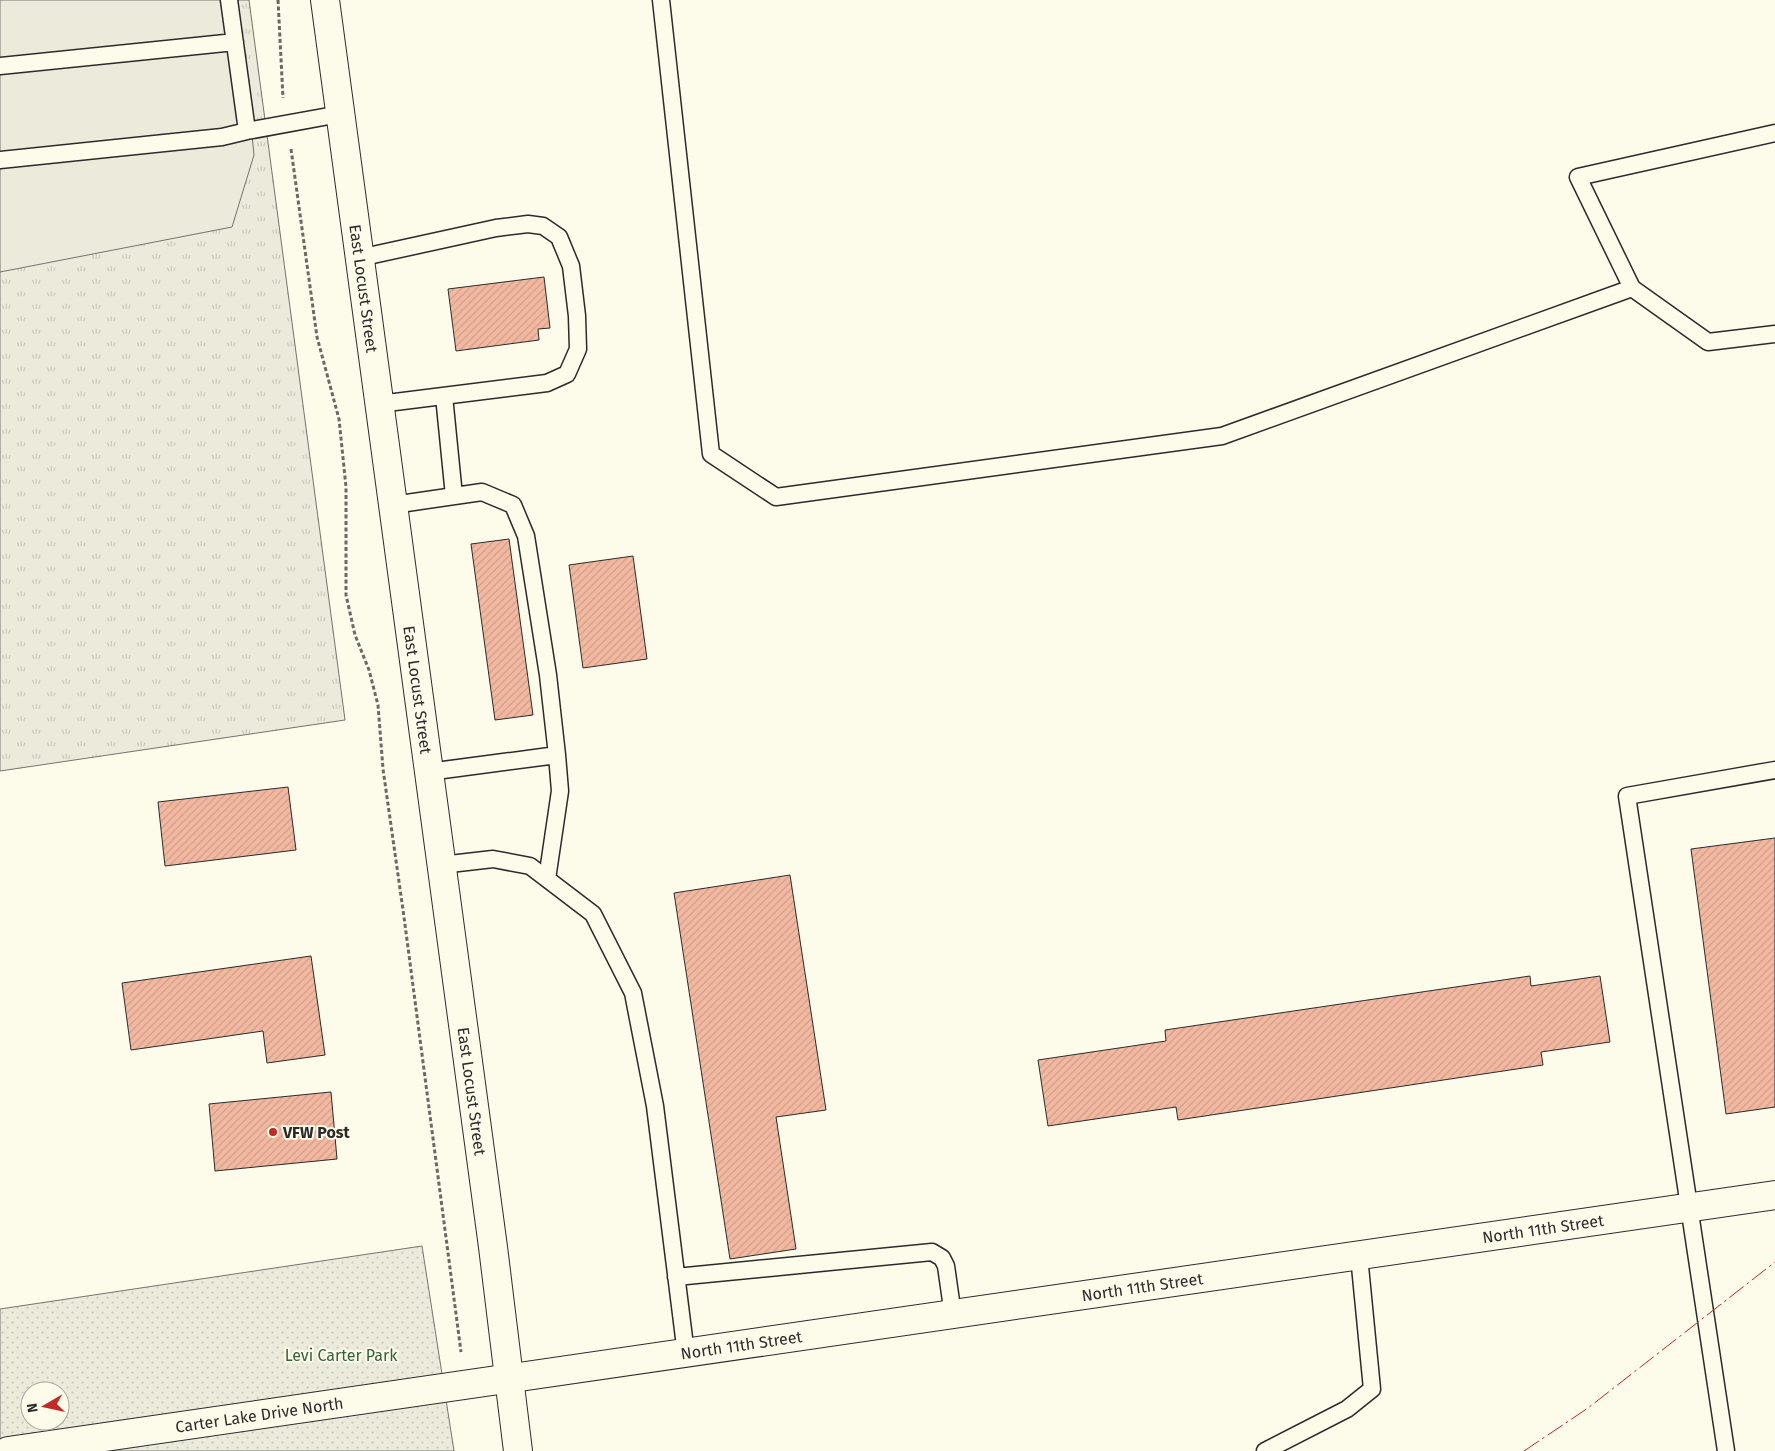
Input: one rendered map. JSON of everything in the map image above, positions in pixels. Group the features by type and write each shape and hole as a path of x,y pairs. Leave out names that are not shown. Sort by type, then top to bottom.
{"street":[{"name":"East Locust Street","path":"325,0 518,1451"},
{"name":"North 11th Street","path":"509,1379 1775,1195"},
{"name":"Carter Lake Drive North","path":"8,1451 509,1379"}],"lane":[{"path":"229,0 247,131"},
{"path":"661,0 711,454 776,497 1222,436 1632,288"},
{"path":"0,66 235,42"},
{"path":"0,160 222,137 340,114"},
{"path":"1775,133 1578,177 1632,288 1708,342 1775,334"},
{"path":"359,258 496,228 528,224 543,226 559,236 571,266 578,316 578,350 567,374 547,383 379,404"},
{"path":"444,396 454,496"},
{"path":"393,505 482,492 513,505 526,536 548,675 560,791 547,879"},
{"path":"428,772 557,755"},
{"path":"1726,1451 1627,796 1775,770"},
{"path":"441,865 493,859 530,866 593,914 633,993 655,1106 686,1354"},
{"path":"676,1277 932,1252 942,1258 946,1266 953,1315"},
{"path":"1265,1451 1347,1409 1372,1389 1359,1256"}],"path":[{"path":"278,0 283,94 317,338 339,418 346,487 346,595 356,635 369,670 378,705 383,769 460,1334 463,1386"}],"green space":[{"path":"0,0 249,0 345,720 0,771"},
{"name":"Levi Carter Park","path":"422,1246 454,1451 0,1451 0,1309"}],"shaded area":[{"path":"0,0 238,0 254,155 232,227 0,272"}],"building":[{"path":"544,277 550,328 538,329 539,340 456,351 448,289"},
{"path":"509,539 533,715 495,720 471,544"},
{"path":"633,556 647,659 583,668 569,565"},
{"path":"288,787 296,850 165,866 158,802"},
{"path":"1775,838 1775,1107 1726,1114 1691,849"},
{"path":"790,875 826,1110 776,1117 796,1249 730,1259 674,893"},
{"path":"311,956 325,1055 267,1063 263,1031 131,1050 122,983"},
{"path":"1530,976 1531,986 1600,976 1610,1042 1541,1052 1543,1065 1178,1120 1176,1107 1048,1126 1038,1060 1166,1041 1165,1030"},
{"name":"VFW Post","path":"331,1092 337,1159 215,1171 209,1104"}],"power":[{"path":"1524,1451 1588,1408 1775,1262"}],"place":[{"name":"VFW Post","path":"273,1132"}]}
